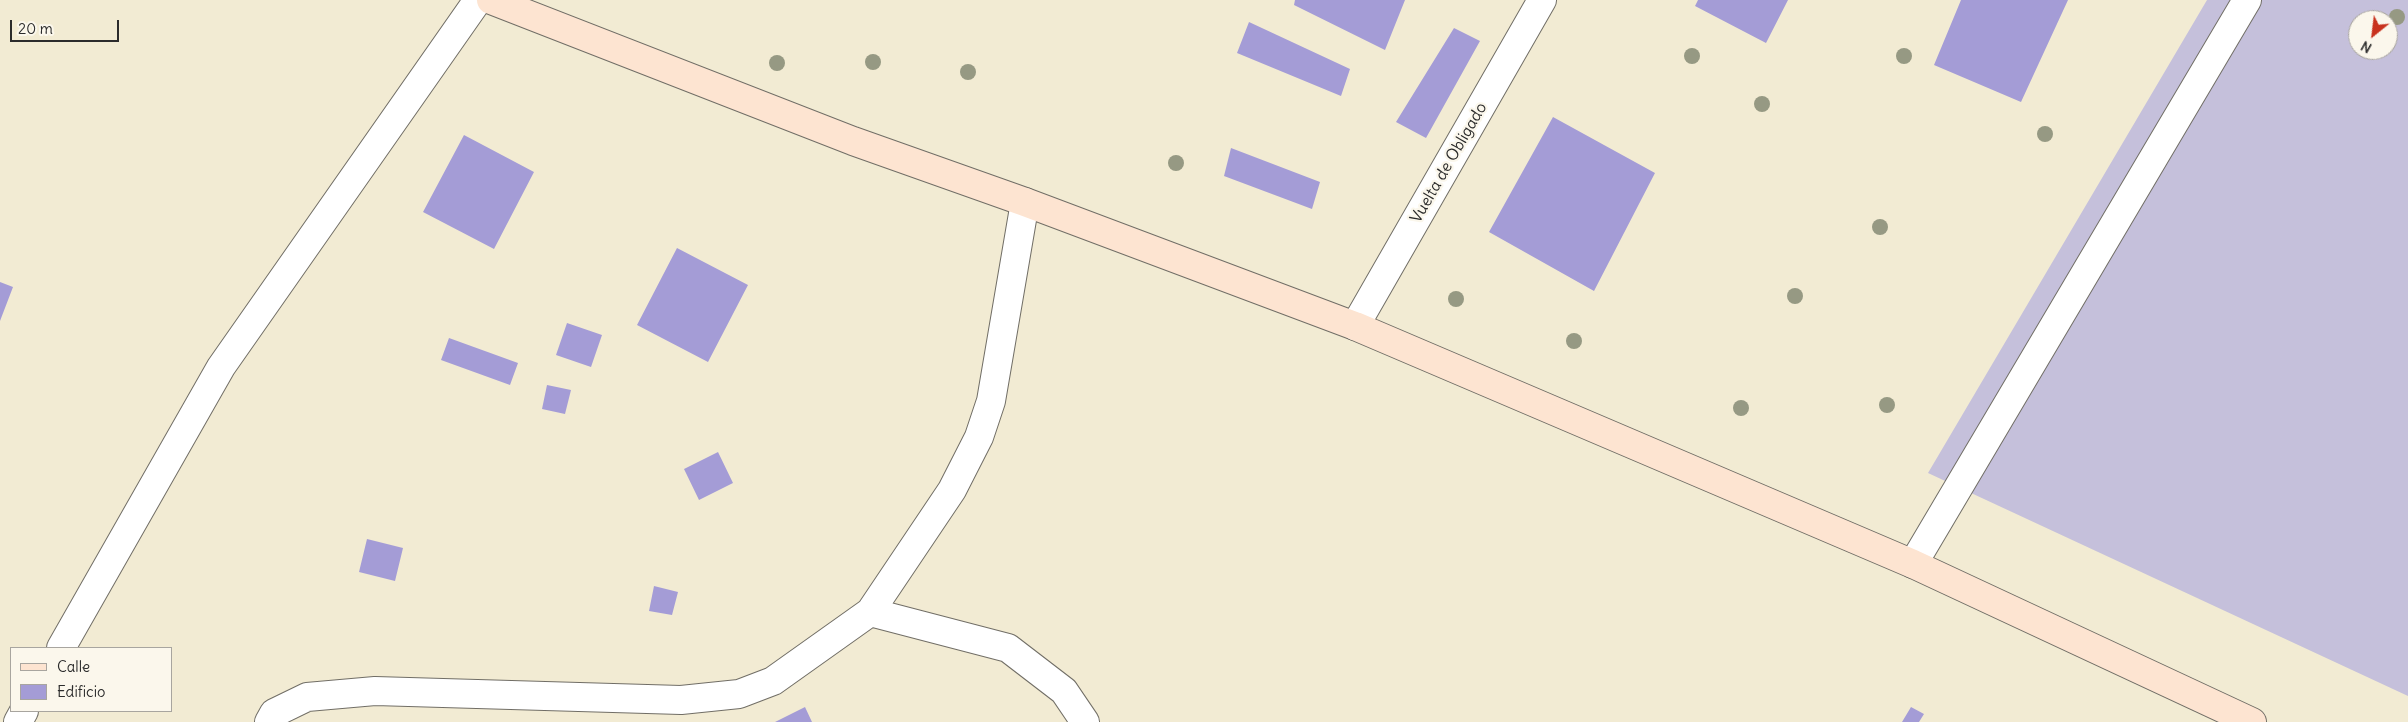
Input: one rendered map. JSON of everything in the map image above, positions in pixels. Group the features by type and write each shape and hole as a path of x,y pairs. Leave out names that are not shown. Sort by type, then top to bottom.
{"main road":[{"path":"491,0 853,141 1025,202 1356,326 1913,564 2252,722"}],"street":[{"path":"62,647 222,368 478,0"},
{"name":"Vuelta de Obligado","path":"1356,326 1542,0"},
{"path":"1913,564 2247,0"},
{"path":"269,722 274,713 307,696 375,691 681,700 739,694 773,681 870,612 952,490 979,437 991,400 1025,202"},
{"path":"870,612 1008,648 1064,691 1084,722"}],"shaded area":[{"path":"2207,0 2408,0 2408,696 1928,473"}],"building":[{"path":"1295,0 1405,0 1385,50 1294,5"},
{"path":"1698,0 1788,0 1766,43 1695,6"},
{"path":"1961,0 2068,0 2021,102 1934,65"},
{"path":"1249,22 1350,69 1341,96 1237,53"},
{"path":"1454,28 1480,41 1426,138 1396,122"},
{"path":"1553,117 1655,173 1594,291 1489,232"},
{"path":"464,135 534,172 494,249 423,212"},
{"path":"1231,148 1320,182 1312,209 1224,176"},
{"path":"677,248 748,285 708,362 637,325"},
{"path":"0,282 13,287 0,321"},
{"path":"567,323 602,335 591,367 556,355"},
{"path":"449,338 518,363 510,385 441,360"},
{"path":"547,385 571,390 565,414 542,409"},
{"path":"718,452 733,483 699,500 684,469"},
{"path":"367,539 403,548 395,581 359,572"},
{"path":"654,586 678,592 672,615 649,611"},
{"path":"805,707 812,722 775,722"},
{"path":"1911,707 1924,714 1919,722 1902,722"}]}
